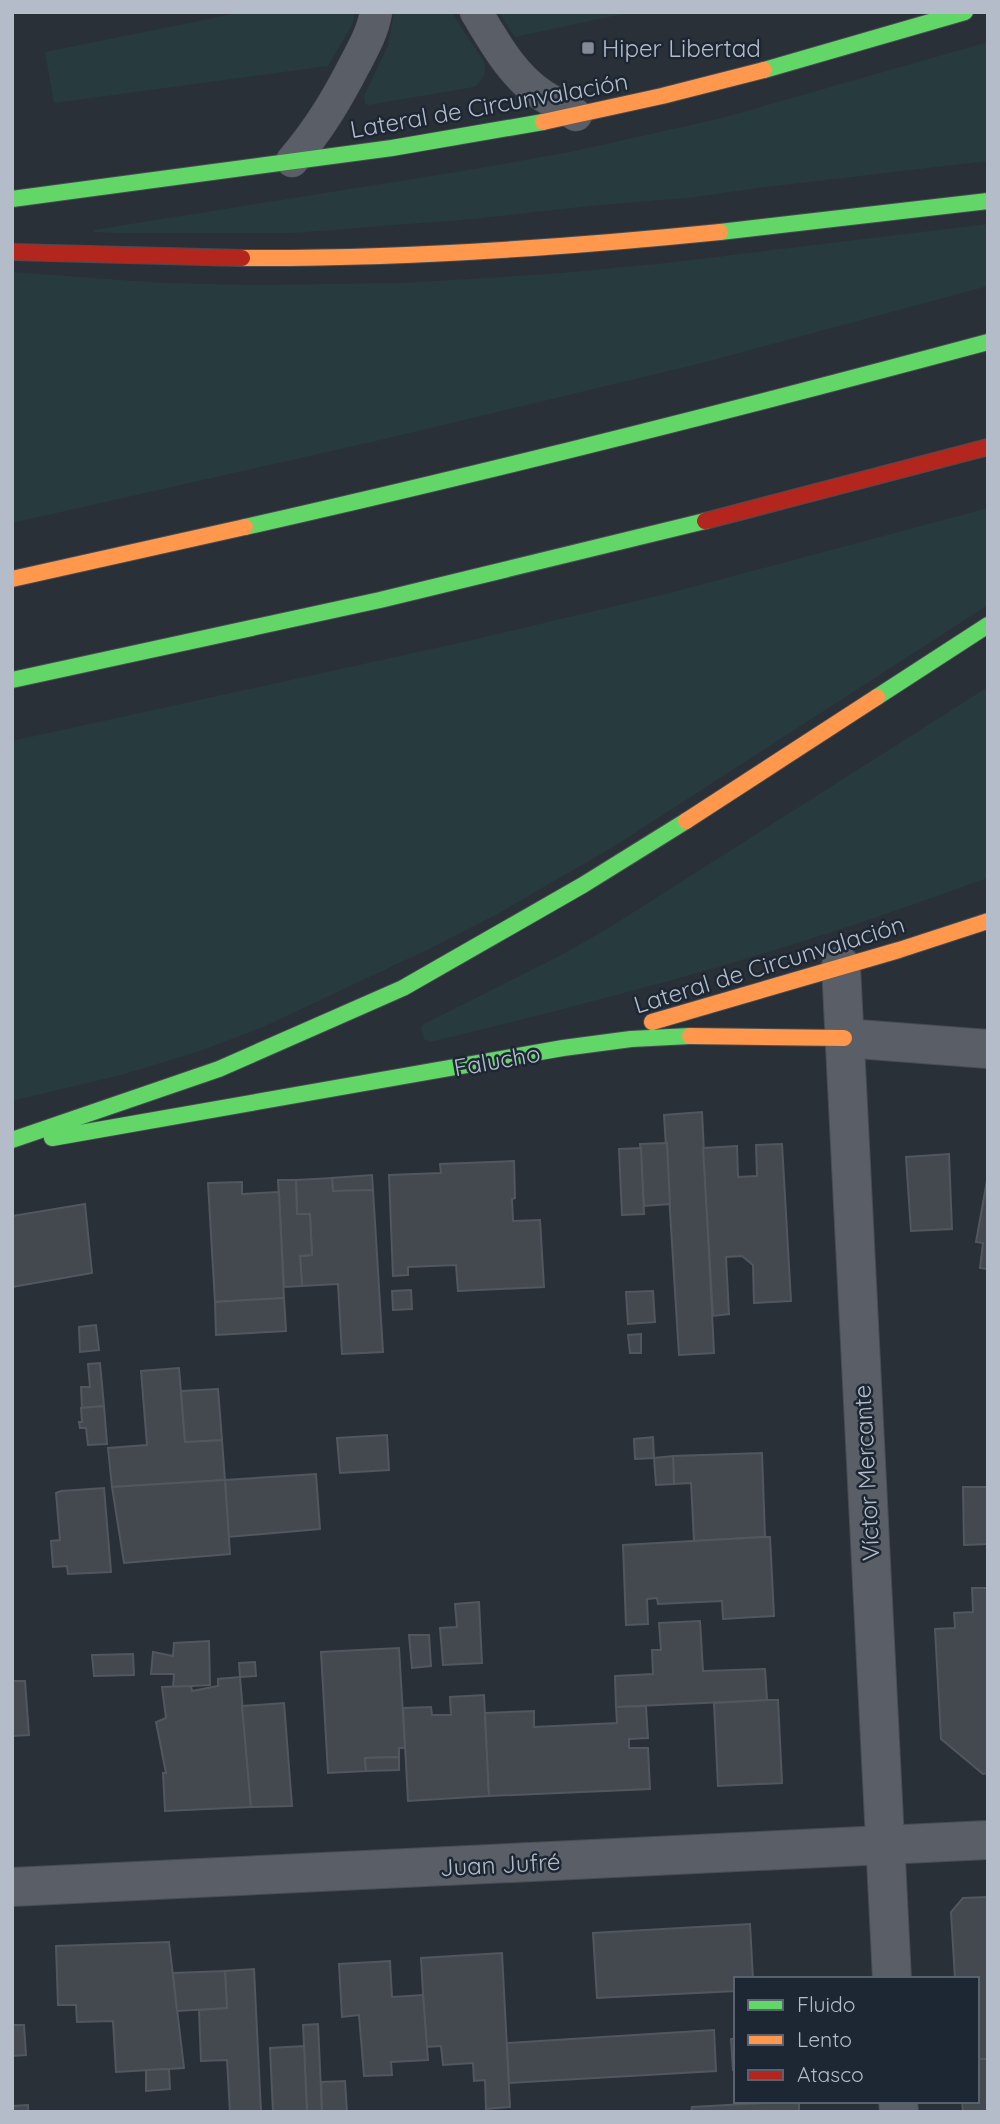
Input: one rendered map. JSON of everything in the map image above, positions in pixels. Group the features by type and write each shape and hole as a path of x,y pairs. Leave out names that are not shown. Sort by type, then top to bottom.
{"main road":[{"name":"Lateral de Circunvalación","path":"12,199 398,146 576,115 732,77 965,12"},
{"path":"12,252 320,258 451,254 640,241 988,201"},
{"path":"12,579 349,504 728,411 988,342"},
{"path":"12,680 145,653 492,574 988,447"},
{"path":"12,1142 219,1069 402,988 583,885 732,792 988,625"},
{"name":"Lateral de Circunvalación","path":"563,1048 900,950 988,921"},
{"name":"Falucho","path":"12,1142 563,1048 702,1034 844,1038"}],"street":[{"name":"Víctor Mercante","path":"841,966 892,1977"},
{"name":"Falucho","path":"844,1038 988,1049"},
{"name":"Juan Jufré","path":"12,1888 988,1839"}],"lane":[{"path":"292,161 333,107 362,50 376,12"},
{"path":"476,12 501,54 519,76 541,94 576,115"}],"green space":[{"path":"243,12 355,12 353,23 328,66 54,103 45,52"},
{"path":"394,12 452,12 482,59 485,70 480,81 474,87 365,104 364,96 388,46"},
{"path":"499,12 632,12 515,37"},
{"path":"988,42 988,161 688,198 293,233 118,233 93,230 570,152 722,118"},
{"path":"988,224 988,286 702,363 376,441 12,523 12,272 162,283 403,283 550,274 666,263"},
{"path":"988,508 988,605 613,847 499,913 431,948 263,1027 200,1051 121,1075 12,1101 12,741 468,641 670,593"},
{"path":"988,687 988,878 829,933 689,975 430,1042 424,1039 422,1025 607,929"}],"building":[{"path":"702,1112 714,1353 679,1355 664,1115"},
{"path":"667,1143 670,1204 644,1206 640,1144"},
{"path":"782,1144 791,1301 754,1303 753,1265 742,1256 726,1257 729,1314 713,1316 703,1148 737,1146 738,1177 757,1176 756,1145"},
{"path":"641,1148 644,1214 622,1215 619,1149"},
{"path":"949,1154 952,1229 911,1231 906,1157"},
{"path":"514,1161 513,1221 540,1220 544,1287 458,1291 456,1265 408,1267 408,1275 393,1276 389,1175 441,1173 440,1164"},
{"path":"372,1175 373,1190 333,1191 332,1178"},
{"path":"988,1175 988,1269 980,1268 983,1243 976,1242"},
{"path":"332,1178 333,1191 373,1190 383,1352 342,1354 338,1284 302,1286 300,1256 312,1255 310,1214 297,1214 296,1180"},
{"path":"278,1180 296,1180 297,1214 310,1214 312,1255 300,1256 302,1286 284,1287"},
{"path":"242,1182 242,1194 279,1192 284,1298 215,1302 208,1183"},
{"path":"85,1204 92,1273 12,1287 12,1216"},
{"path":"411,1290 412,1309 393,1310 392,1291"},
{"path":"653,1291 655,1322 628,1324 626,1292"},
{"path":"284,1298 286,1331 216,1335 215,1302"},
{"path":"96,1325 99,1350 80,1352 79,1327"},
{"path":"641,1334 641,1353 630,1353 628,1335"},
{"path":"100,1363 104,1406 82,1408 81,1387 90,1387 88,1364"},
{"path":"179,1368 185,1442 222,1440 225,1480 112,1487 108,1448 147,1445 141,1371"},
{"path":"218,1389 222,1440 185,1442 181,1391"},
{"path":"104,1406 107,1444 88,1445 86,1428 80,1428 81,1408"},
{"path":"387,1435 389,1470 340,1473 337,1438"},
{"path":"653,1437 654,1458 635,1459 634,1439"},
{"path":"762,1453 765,1537 694,1541 691,1483 674,1484 673,1456"},
{"path":"673,1456 674,1484 656,1485 654,1458"},
{"path":"316,1474 320,1529 228,1537 225,1480"},
{"path":"225,1480 230,1554 124,1563 112,1487"},
{"path":"963,1487 988,1487 988,1544 964,1545"},
{"path":"104,1488 111,1572 68,1574 67,1566 53,1567 51,1541 60,1540 56,1493"},
{"path":"770,1537 774,1616 723,1619 722,1601 658,1604 657,1598 647,1599 648,1624 626,1625 623,1545"},
{"path":"972,1588 988,1588 988,1773 983,1774 941,1739 935,1629 955,1628 954,1613 973,1612"},
{"path":"479,1602 482,1663 443,1665 440,1628 457,1627 455,1604"},
{"path":"700,1621 703,1671 765,1669 767,1700 616,1707 615,1676 653,1674 652,1650 661,1650 659,1623"},
{"path":"409,1635 429,1635 431,1666 412,1668"},
{"path":"209,1641 210,1685 173,1687 174,1674 151,1674 153,1652 173,1656 174,1643"},
{"path":"399,1648 405,1748 399,1748 399,1757 365,1758 366,1771 328,1773 321,1652"},
{"path":"133,1654 134,1675 94,1676 92,1655"},
{"path":"255,1662 256,1676 240,1677 239,1663"},
{"path":"240,1677 251,1807 165,1811 163,1773 166,1773 156,1722 166,1718 162,1687 191,1686 192,1691 218,1686 218,1679"},
{"path":"12,1681 25,1681 29,1735 12,1736"},
{"path":"484,1695 489,1796 408,1801 403,1708 431,1707 432,1715 451,1715 450,1697"},
{"path":"778,1700 782,1783 718,1786 714,1703"},
{"path":"284,1703 292,1806 251,1807 242,1706"},
{"path":"646,1706 648,1738 629,1739 629,1748 648,1748 650,1789 489,1796 485,1713 534,1711 534,1727 617,1723 616,1707"},
{"path":"399,1757 399,1770 366,1771 365,1758"},
{"path":"988,1897 988,2059 979,2059 979,1977 955,1977 951,1912 963,1898"},
{"path":"750,1924 753,1977 734,1977 734,1991 597,1998 593,1933"},
{"path":"169,1942 184,2068 116,2072 113,2021 77,2022 76,2005 58,2005 56,1946"},
{"path":"502,1953 510,2107 486,2109 485,2080 474,2081 473,2063 443,2065 441,2046 426,2047 421,1958"},
{"path":"390,1961 392,1997 423,1995 428,2060 391,2062 392,2075 364,2076 359,2015 342,2017 339,1964"},
{"path":"254,1969 261,2112 230,2112 227,2060 201,2061 199,2010 227,2008 225,1971"},
{"path":"225,1971 227,2008 177,2011 173,1973"},
{"path":"318,2024 322,2112 307,2112 303,2025"},
{"path":"12,2025 24,2025 26,2055 12,2056"},
{"path":"714,2030 716,2071 509,2083 507,2043"},
{"path":"731,2039 734,2039 733,2070"},
{"path":"304,2046 307,2112 273,2112 270,2048"},
{"path":"979,2059 988,2059 988,2112 963,2112 962,2103 979,2103"},
{"path":"169,2069 170,2089 146,2091 146,2070"},
{"path":"345,2081 347,2112 322,2112 321,2082"},
{"path":"799,2103 799,2112 691,2112 692,2107"},
{"path":"28,2105 28,2112 12,2112 12,2106"}],"traffic: fast":[{"path":"764,70 965,12"},
{"path":"12,199 392,148 543,122"},
{"path":"720,232 988,201"},
{"path":"245,527 618,438 988,342"},
{"path":"12,680 380,600 705,521"},
{"path":"877,697 988,625"},
{"path":"12,1140 219,1069 403,988 583,885 686,821"},
{"path":"52,1138 563,1048 631,1039 690,1036"}],"traffic: slow":[{"path":"543,122 764,70"},
{"path":"242,258 362,257 481,251 720,232"},
{"path":"12,579 245,527"},
{"path":"686,821 877,697"},
{"path":"652,1022 899,950 988,921"},
{"path":"690,1036 844,1038"}],"traffic: jam":[{"path":"12,252 242,258"},
{"path":"705,521 988,447"}],"place":[{"name":"Hiper Libertad","path":"588,48"}]}
